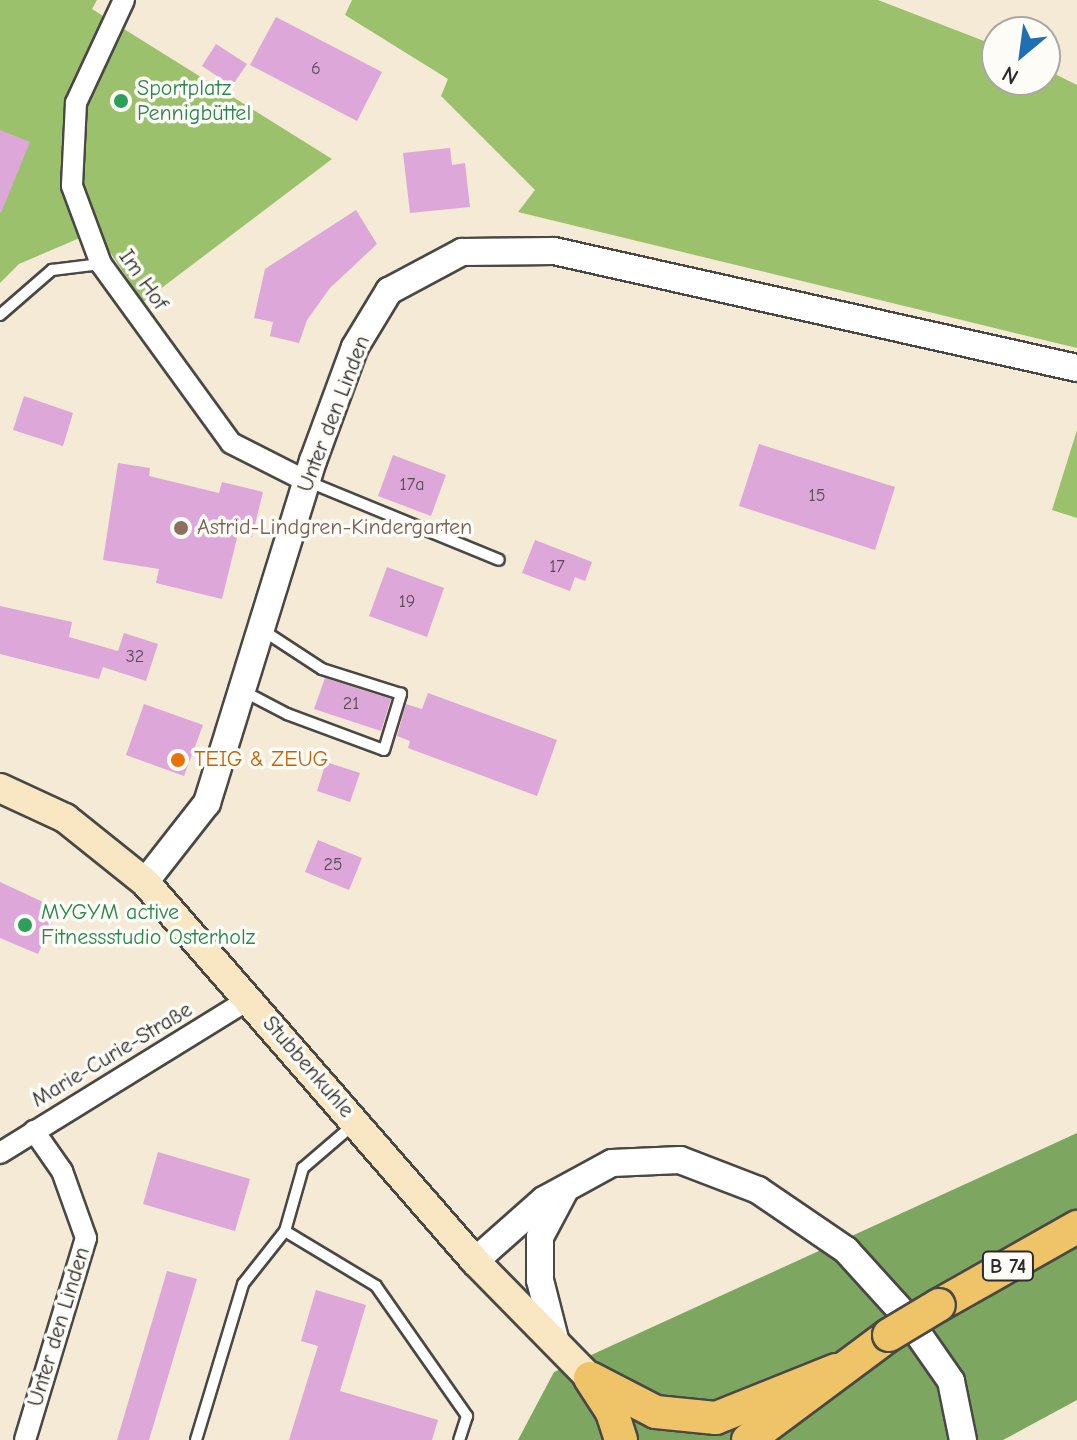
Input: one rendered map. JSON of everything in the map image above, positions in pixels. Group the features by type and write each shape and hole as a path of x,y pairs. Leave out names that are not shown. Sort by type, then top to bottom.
{"main road":[{"name":"Stubbenkuhle","path":"0,788 65,818 145,882 475,1261 590,1378"},
{"name":"B 74","path":"748,1440 836,1370 889,1335 1077,1227"},
{"name":"B 74","path":"590,1378 656,1412 716,1418 836,1370"},
{"path":"590,1378 612,1412 621,1440"}],"street":[{"name":"Im Hof","path":"124,0 76,103 72,186 101,264 231,443 308,482"},
{"name":"Unter den Linden","path":"145,882 207,803 308,482 355,347 389,291 462,252 554,251 1077,368"},
{"name":"Marie-Curie-Straße","path":"0,1153 249,999"},
{"name":"Unter den Linden","path":"25,1440 86,1238 62,1171 34,1131"},
{"path":"475,1261 568,1185 612,1163 680,1160 758,1190 846,1250 905,1315 951,1381 963,1440"},
{"path":"556,1343 540,1280 540,1237 568,1185"}],"lane":[{"path":"0,315 52,270 101,264"},
{"path":"308,482 499,560"},
{"path":"243,691 287,714 384,750 401,694 322,669 262,630"},
{"path":"196,1440 243,1284 285,1231 303,1168 356,1122"},
{"path":"285,1231 376,1286 467,1416 459,1440"}],"green space":[{"name":"Sportplatz Pennigbüttel","path":"0,0 97,0 92,9 332,159 143,302 96,231 19,264 0,283"},
{"path":"352,0 878,0 981,40 981,96 1061,96 1061,77 1077,85 1077,348 518,212 535,190 441,96 448,79 345,15"},
{"path":"1077,430 1077,518 1052,510"},
{"path":"1077,1133 1077,1400 1003,1440 518,1440 554,1372"}],"building":[{"path":"276,17 382,72 357,121 250,65"},
{"path":"216,44 247,64 232,86 202,66"},
{"path":"0,130 30,142 1,213 0,212"},
{"path":"450,148 452,165 465,163 470,207 410,213 403,153"},
{"path":"356,210 377,244 330,288 307,320 299,343 270,336 273,322 254,318 265,269"},
{"path":"24,396 73,413 63,446 13,430"},
{"path":"759,444 895,487 875,550 739,506"},
{"path":"393,455 446,475 431,516 378,496"},
{"name":"Astrid-Lindgren-Kindergarten","path":"118,463 150,468 149,476 219,493 222,482 263,492 252,537 238,534 222,599 156,583 159,569 103,560"},
{"path":"535,540 592,562 585,581 575,577 570,591 522,573"},
{"path":"387,567 444,588 427,637 369,616"},
{"path":"0,606 72,622 69,637 118,651 124,633 158,644 146,681 103,667 99,679 0,654"},
{"path":"325,678 391,699 381,731 314,709"},
{"path":"428,693 557,740 537,796 408,748 410,741 397,736 406,704 422,709"},
{"path":"144,704 203,725 184,776 126,755"},
{"path":"326,762 360,773 350,802 317,791"},
{"path":"318,840 362,858 349,890 305,872"},
{"name":"MYGYM active Fitnessstudio Osterholz","path":"0,882 58,909 38,954 0,938"},
{"path":"158,1152 250,1179 235,1231 143,1204"},
{"path":"167,1271 197,1279 149,1440 117,1440"},
{"path":"316,1290 366,1305 340,1391 438,1420 432,1440 289,1440 318,1346 301,1341"}],"place":[{"name":"Sportplatz Pennigbüttel","path":"121,101"},
{"name":"Astrid-Lindgren-Kindergarten","path":"181,528"},
{"name":"TEIG & ZEUG","path":"178,760"},
{"name":"MYGYM active Fitnessstudio Osterholz","path":"25,925"}]}
